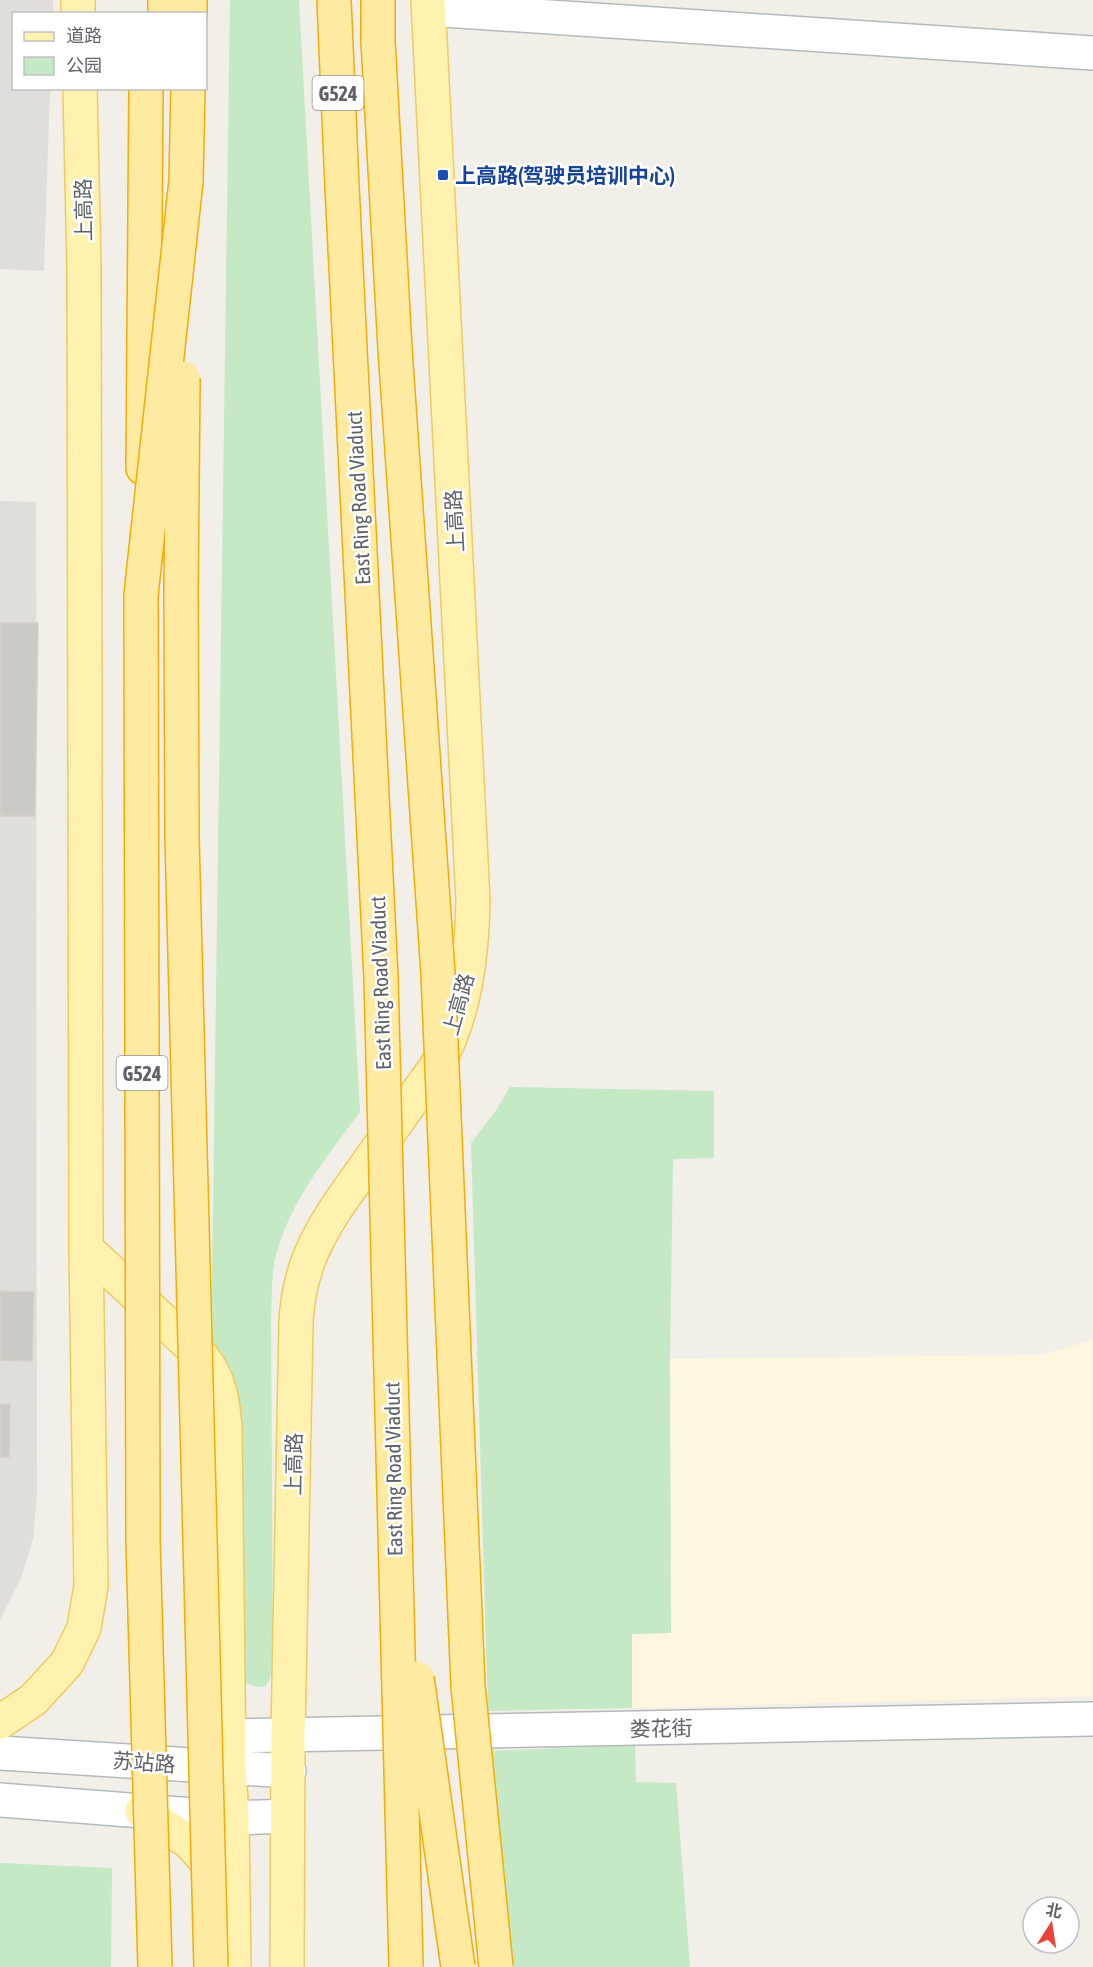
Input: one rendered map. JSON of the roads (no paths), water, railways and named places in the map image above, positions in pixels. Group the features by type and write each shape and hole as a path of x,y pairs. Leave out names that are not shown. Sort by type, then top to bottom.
{"highway":[{"name":"East Ring Road Viaduct","path":"334,0 381,966 406,1967"},
{"path":"378,0 378,41 395,349 438,973 468,1686 496,1967"},
{"path":"141,595 164,181 146,90"},
{"path":"164,90 164,181 181,589 182,837 211,1967"},
{"name":"G524","path":"154,1962 143,1541 141,595 169,337 164,181 187,90"},
{"path":"169,337 181,589"},
{"path":"394,1516 458,1967"}],"main road":[{"name":"上高路","path":"287,1967 288,1736 296,1322 299,1290 312,1252 331,1214 436,1065 460,1007 467,978 472,939 473,901 428,4"},
{"name":"上高路","path":"0,1722 33,1700 67,1662 84,1628 91,1586 86,1248 84,292 80,90"},
{"path":"86,1248 203,1358 209,1365 220,1389 225,1428 228,1736 232,1818 234,1967"},
{"path":"142,1811 189,1842 219,1873 233,1900"}],"street":[{"path":"428,4 1093,53"},
{"name":"娄花街","path":"228,1736 1093,1719"},
{"name":"苏站路","path":"0,1753 289,1771"},
{"path":"0,1800 232,1818 287,1816"}],"place":[{"name":"上高路(驾驶员培训中心)","path":"443,175"}]}
